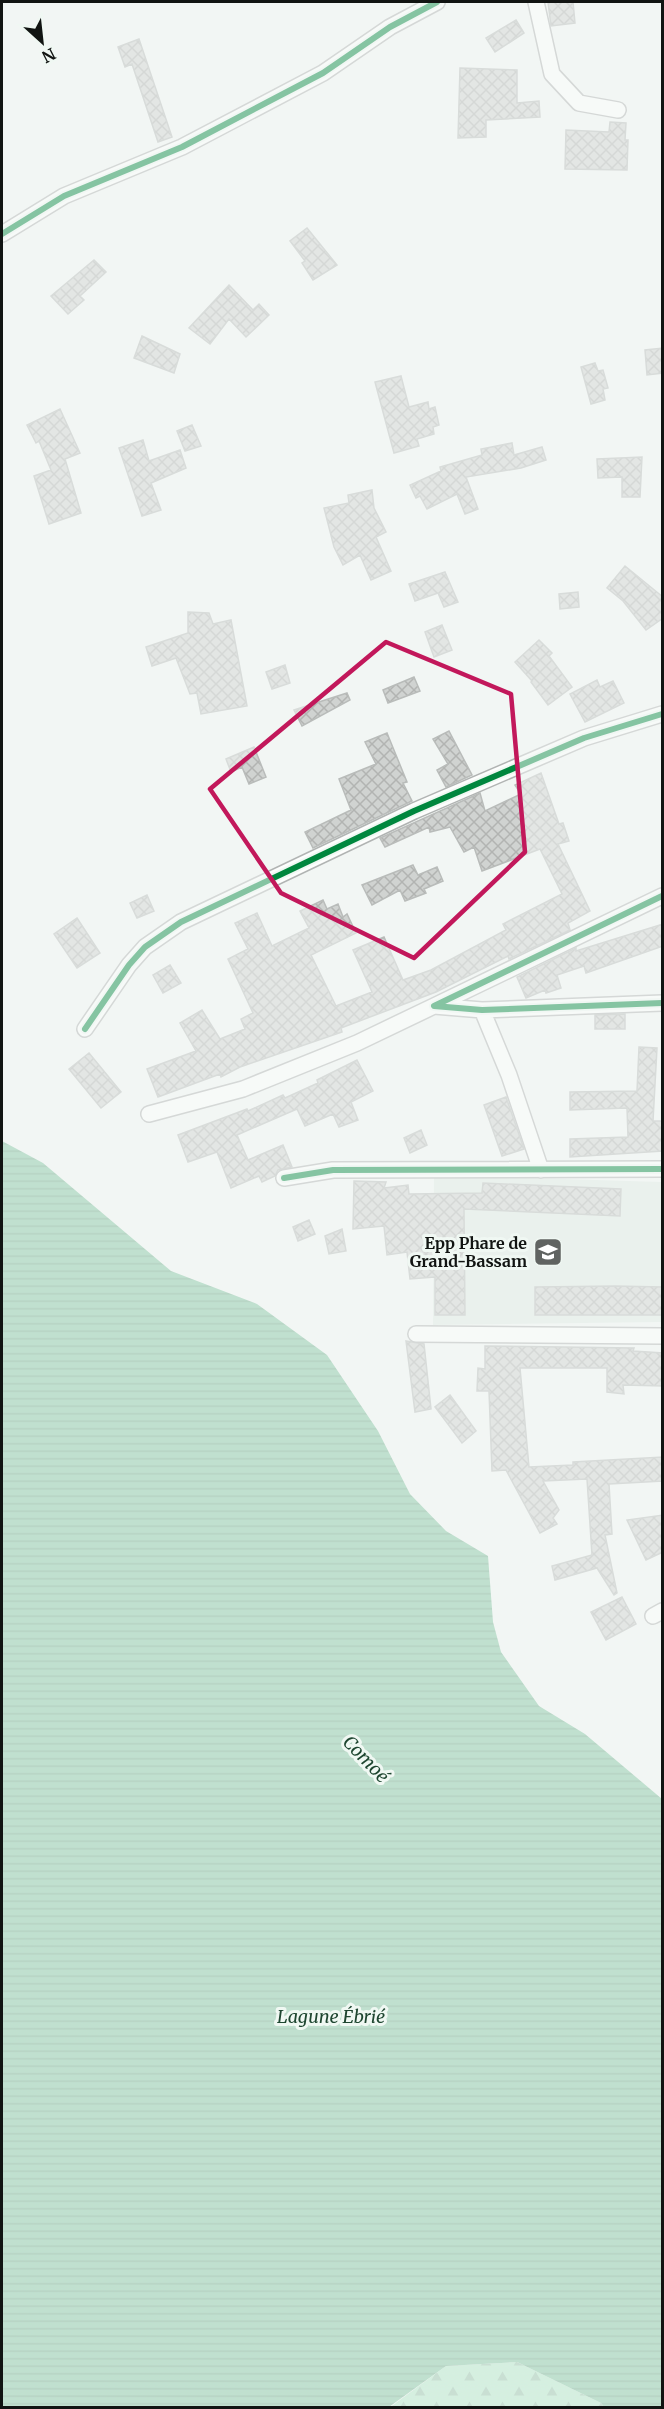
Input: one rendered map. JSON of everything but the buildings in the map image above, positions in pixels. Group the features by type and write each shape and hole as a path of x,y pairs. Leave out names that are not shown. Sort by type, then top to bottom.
{"street":[{"path":"2,234 64,196 182,147 323,73 390,27 437,2"},
{"path":"536,2 552,74 579,103 618,110"},
{"path":"85,1029 129,965 145,947 181,922 425,807 584,738 663,714"},
{"path":"149,1114 243,1089 357,1043 663,896"},
{"path":"434,1006 482,1010 663,1003"},
{"path":"482,1010 509,1075 542,1170"},
{"path":"284,1178 333,1170 663,1169"},
{"path":"416,1334 663,1336"}],"highlighted area":[{"path":"386,642 511,694 525,852 414,958 281,893 210,789"}],"shaded area":[{"name":"Epp Phare de Grand-Bassam","path":"434,1175 662,1182 662,1322 433,1325"}],"green space":[{"path":"517,2362 601,2403 604,2407 389,2408 446,2366"}],"water":[{"name":"Lagune Ébrié","path":"2,1141 43,1163 171,1271 257,1304 327,1355 378,1431 410,1494 446,1531 488,1556 493,1622 501,1652 539,1706 585,1734 662,1799 662,2407 604,2407 601,2403 517,2362 446,2366 389,2407 2,2407"}],"cycle path":[{"path":"2,234 64,196 182,147 323,73 390,27 437,2"},
{"path":"85,1029 129,965 145,947 181,922 414,811 584,738 662,714"},
{"path":"662,896 434,1006 482,1010 662,1003"},
{"path":"284,1178 333,1170 662,1169"}],"place":[{"name":"Epp Phare de Grand-Bassam","path":"548,1252"}],"water label":[{"name":"Comoé","path":"366,1759"}]}
